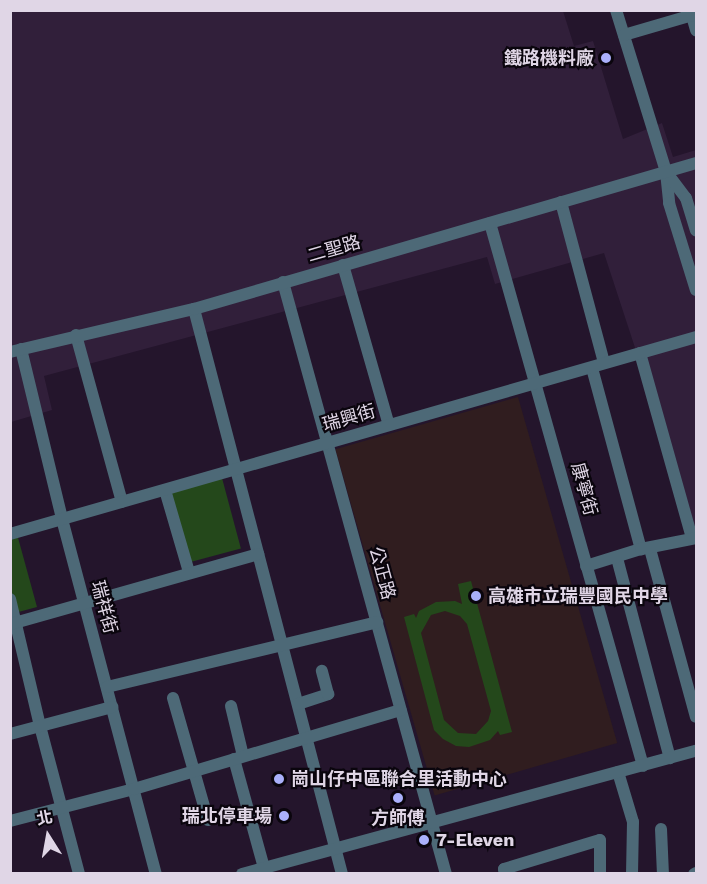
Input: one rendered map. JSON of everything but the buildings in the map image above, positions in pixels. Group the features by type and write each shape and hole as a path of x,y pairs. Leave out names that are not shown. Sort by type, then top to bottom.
{"street":[{"path":"616,10 666,172 669,203 696,290"},
{"path":"624,35 694,15 696,30"},
{"name":"二聖路","path":"16,351 194,309 696,163"},
{"path":"666,172 686,198 696,230"},
{"path":"561,202 604,362"},
{"name":"康寧街","path":"490,223 643,766"},
{"path":"343,265 389,425"},
{"name":"公正路","path":"284,282 446,873"},
{"path":"194,309 342,873"},
{"path":"76,335 122,502"},
{"name":"瑞興街","path":"10,534 696,337"},
{"name":"瑞祥街","path":"16,351 156,873"},
{"path":"586,566 694,538 640,353"},
{"path":"592,368 696,717"},
{"path":"165,490 189,572"},
{"path":"14,623 85,605 189,572 258,554"},
{"path":"617,558 669,758"},
{"path":"10,599 14,623 79,873"},
{"path":"107,687 377,622"},
{"path":"298,704 328,694 322,671"},
{"path":"173,698 208,820"},
{"path":"231,706 239,758 264,868"},
{"path":"10,734 112,707"},
{"path":"10,821 134,789 195,769 401,710"},
{"path":"242,873 696,751"},
{"path":"618,772 633,822 632,873"},
{"path":"662,829 663,873"},
{"path":"505,873 504,868 600,840 600,873"}],"shaded area":[{"path":"11,11 563,11 574,46 593,41 623,139 662,123 673,157 696,150 696,534 604,253 495,284 487,257 44,376 52,410 11,422"},
{"name":"高雄市立瑞豐國民中學","path":"518,397 617,743 435,795 335,449"}],"green space":[{"path":"222,478 241,549 188,563 169,492"},
{"path":"17,534 37,607 11,614 11,535"},
{"path":"471,581 512,732 500,735 498,731 490,740 469,747 456,746 443,739 434,730 404,617 414,614 416,618 419,611 436,602 455,601 462,604 458,584","holes":["445,611 460,616 467,624 491,711 488,721 476,734 458,733 444,720 421,633 431,615"]}],"place":[{"name":"鐵路機料廠","path":"606,58"},
{"name":"高雄市立瑞豐國民中學","path":"476,596"},
{"name":"崗山仔中區聯合里活動中心","path":"279,779"},
{"name":"方師傅","path":"398,798"},
{"name":"瑞北停車場","path":"284,816"},
{"name":"7-Eleven","path":"424,840"}]}
